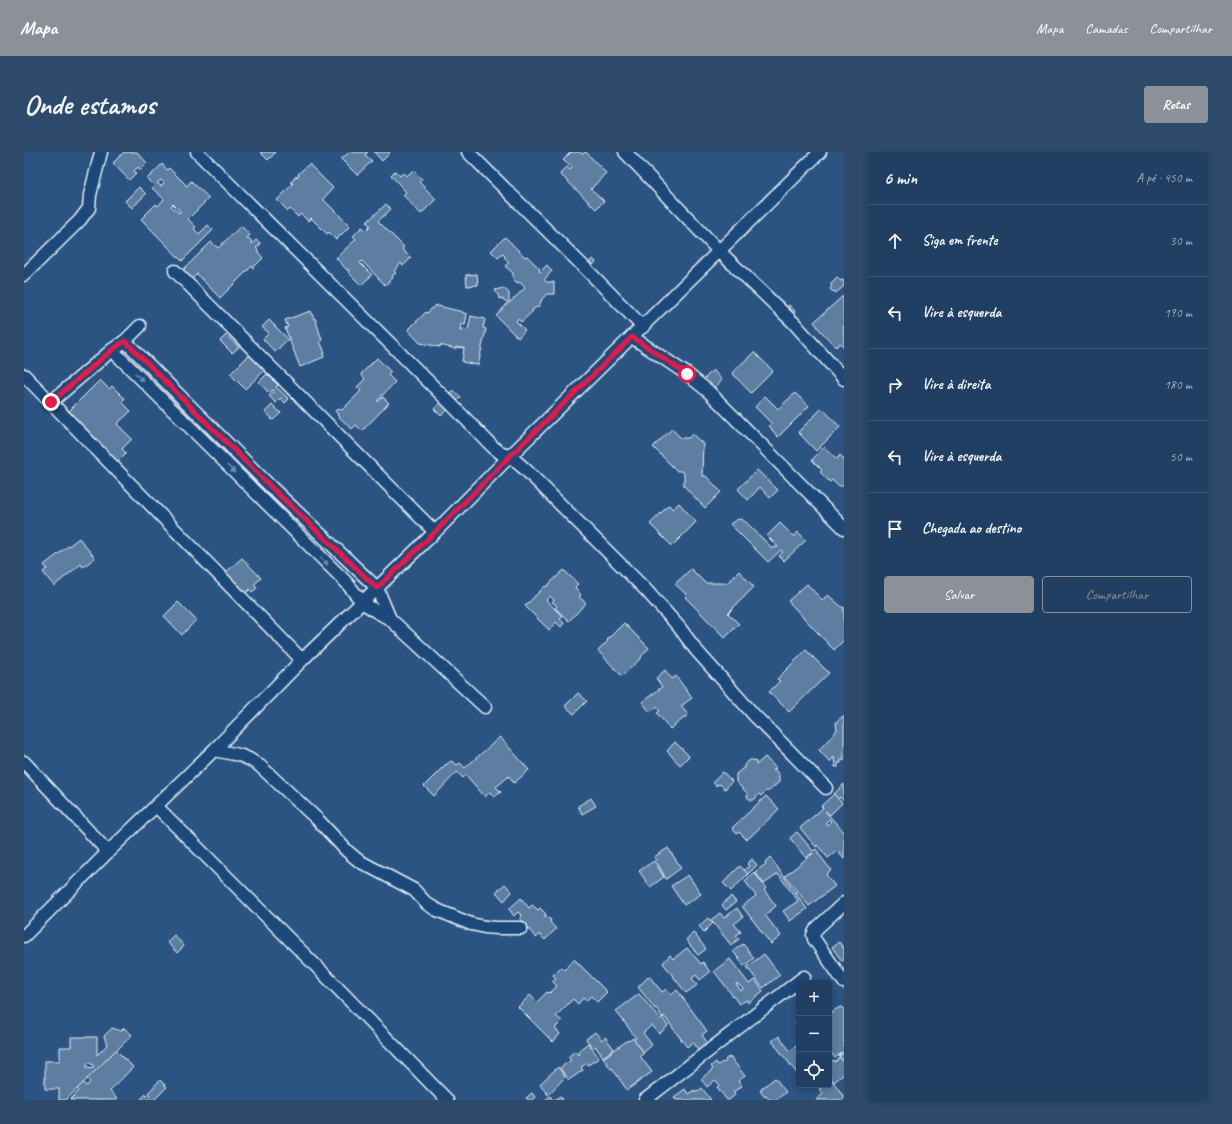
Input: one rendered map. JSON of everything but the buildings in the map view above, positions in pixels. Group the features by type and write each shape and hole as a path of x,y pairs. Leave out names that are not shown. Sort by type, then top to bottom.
{"street":[{"path":"24,275 80,220 89,208 90,195 100,152"},
{"path":"197,152 493,447 502,454 510,456 645,589 680,627 696,650 755,716 826,788"},
{"path":"468,152 586,268 642,327"},
{"path":"625,152 719,251 793,322 844,379"},
{"path":"24,936 108,852 214,750 302,660 435,532 510,456 820,152"},
{"path":"175,271 435,532"},
{"path":"51,402 112,350 125,341 140,326"},
{"path":"632,337 687,374 708,391 844,528"},
{"path":"125,341 272,488 377,588 390,619"},
{"path":"112,350 346,582 362,602 376,612 390,619 486,707"},
{"path":"24,375 302,660"},
{"path":"166,404 177,393"},
{"path":"215,452 226,441"},
{"path":"261,499 272,488"},
{"path":"214,750 240,755 260,766 318,819 347,851 359,861 414,890 428,904 437,910 471,924 497,928 521,928"},
{"path":"24,762 108,852"},
{"path":"156,806 447,1100"},
{"path":"844,903 816,929 813,936 844,982"},
{"path":"645,1100 804,977"}],"route":[{"path":"51,402 112,350 125,341 272,488 377,588 632,337 687,374"}]}
